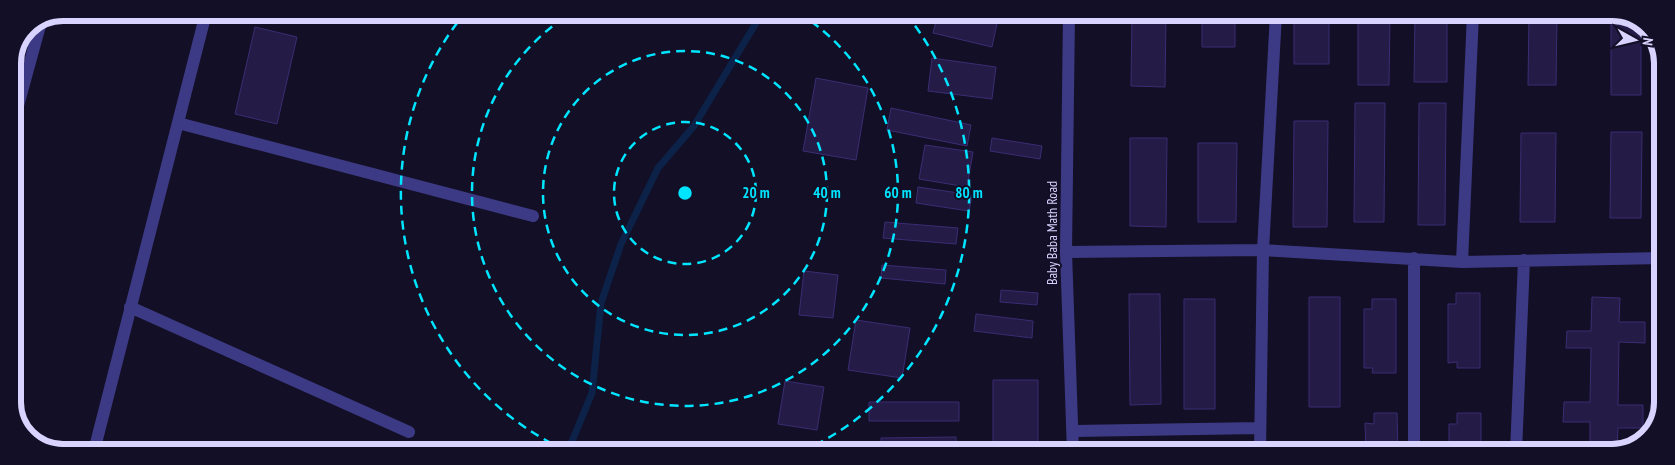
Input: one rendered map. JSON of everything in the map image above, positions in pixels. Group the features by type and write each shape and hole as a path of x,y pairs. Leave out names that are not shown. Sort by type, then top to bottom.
{"street":[{"path":"96,444 204,21"},
{"name":"Baby Baba Math Road","path":"1069,21 1066,252 1073,444"},
{"path":"1260,444 1262,250 1276,21"},
{"path":"1462,262 1473,21"},
{"path":"21,92 39,29"},
{"path":"178,123 534,216"},
{"path":"1066,252 1262,250 1462,262 1654,258"},
{"path":"1414,258 1414,444"},
{"path":"1516,444 1524,260"},
{"path":"130,307 409,432"},
{"path":"1073,432 1260,428"}],"building":[{"path":"936,21 998,21 992,47 933,33"},
{"path":"1132,21 1166,21 1165,87 1131,86"},
{"path":"1202,21 1235,21 1235,47 1202,47"},
{"path":"1294,21 1329,21 1329,64 1294,64"},
{"path":"1358,21 1390,21 1389,85 1358,85"},
{"path":"1415,21 1447,21 1447,82 1414,82"},
{"path":"1529,21 1557,21 1556,85 1528,85"},
{"path":"1612,21 1633,27 1641,34 1641,95 1611,95"},
{"path":"255,27 297,37 277,124 235,114"},
{"path":"932,58 996,67 992,99 928,91"},
{"path":"816,78 868,88 856,160 803,151"},
{"path":"1355,103 1385,103 1384,222 1354,222"},
{"path":"1419,103 1446,103 1445,225 1418,225"},
{"path":"891,108 971,125 967,146 887,130"},
{"path":"1294,121 1328,121 1327,227 1293,227"},
{"path":"1611,132 1642,132 1641,218 1610,218"},
{"path":"1521,133 1556,133 1555,222 1520,222"},
{"path":"992,138 1042,146 1040,159 990,151"},
{"path":"1130,138 1167,138 1166,227 1130,226"},
{"path":"1198,143 1237,143 1236,222 1198,222"},
{"path":"925,145 973,152 967,187 919,179"},
{"path":"918,187 972,195 969,211 916,203"},
{"path":"885,222 958,228 956,244 883,238"},
{"path":"882,265 946,270 945,284 881,278"},
{"path":"804,271 838,275 833,318 799,315"},
{"path":"1001,290 1038,293 1037,305 1000,302"},
{"path":"1456,293 1480,293 1480,368 1457,368 1457,362 1448,363 1448,304 1456,304"},
{"path":"1129,294 1160,294 1161,404 1130,405"},
{"path":"1309,297 1340,297 1340,407 1309,407"},
{"path":"1592,297 1620,298 1619,322 1645,322 1645,343 1619,342 1618,405 1643,405 1643,428 1618,428 1617,443 1590,444 1590,422 1563,422 1564,402 1590,402 1591,348 1566,348 1567,331 1591,331"},
{"path":"1184,299 1215,299 1215,409 1184,409"},
{"path":"1372,299 1396,299 1396,373 1372,373 1373,368 1364,368 1364,309 1372,309"},
{"path":"976,314 1033,321 1032,338 974,331"},
{"path":"856,320 910,328 902,378 848,370"},
{"path":"993,380 1038,380 1038,444 993,444"},
{"path":"785,381 824,387 817,430 778,424"},
{"path":"869,402 959,402 959,421 869,421"},
{"path":"1374,413 1397,413 1398,444 1366,444 1365,423 1374,424"},
{"path":"1457,413 1481,413 1481,444 1449,444 1449,424 1457,424"},
{"path":"956,437 956,444 881,444 881,438"}],"waterway":[{"path":"571,444 592,393 601,303 621,244 658,168 694,126 757,21"}]}
